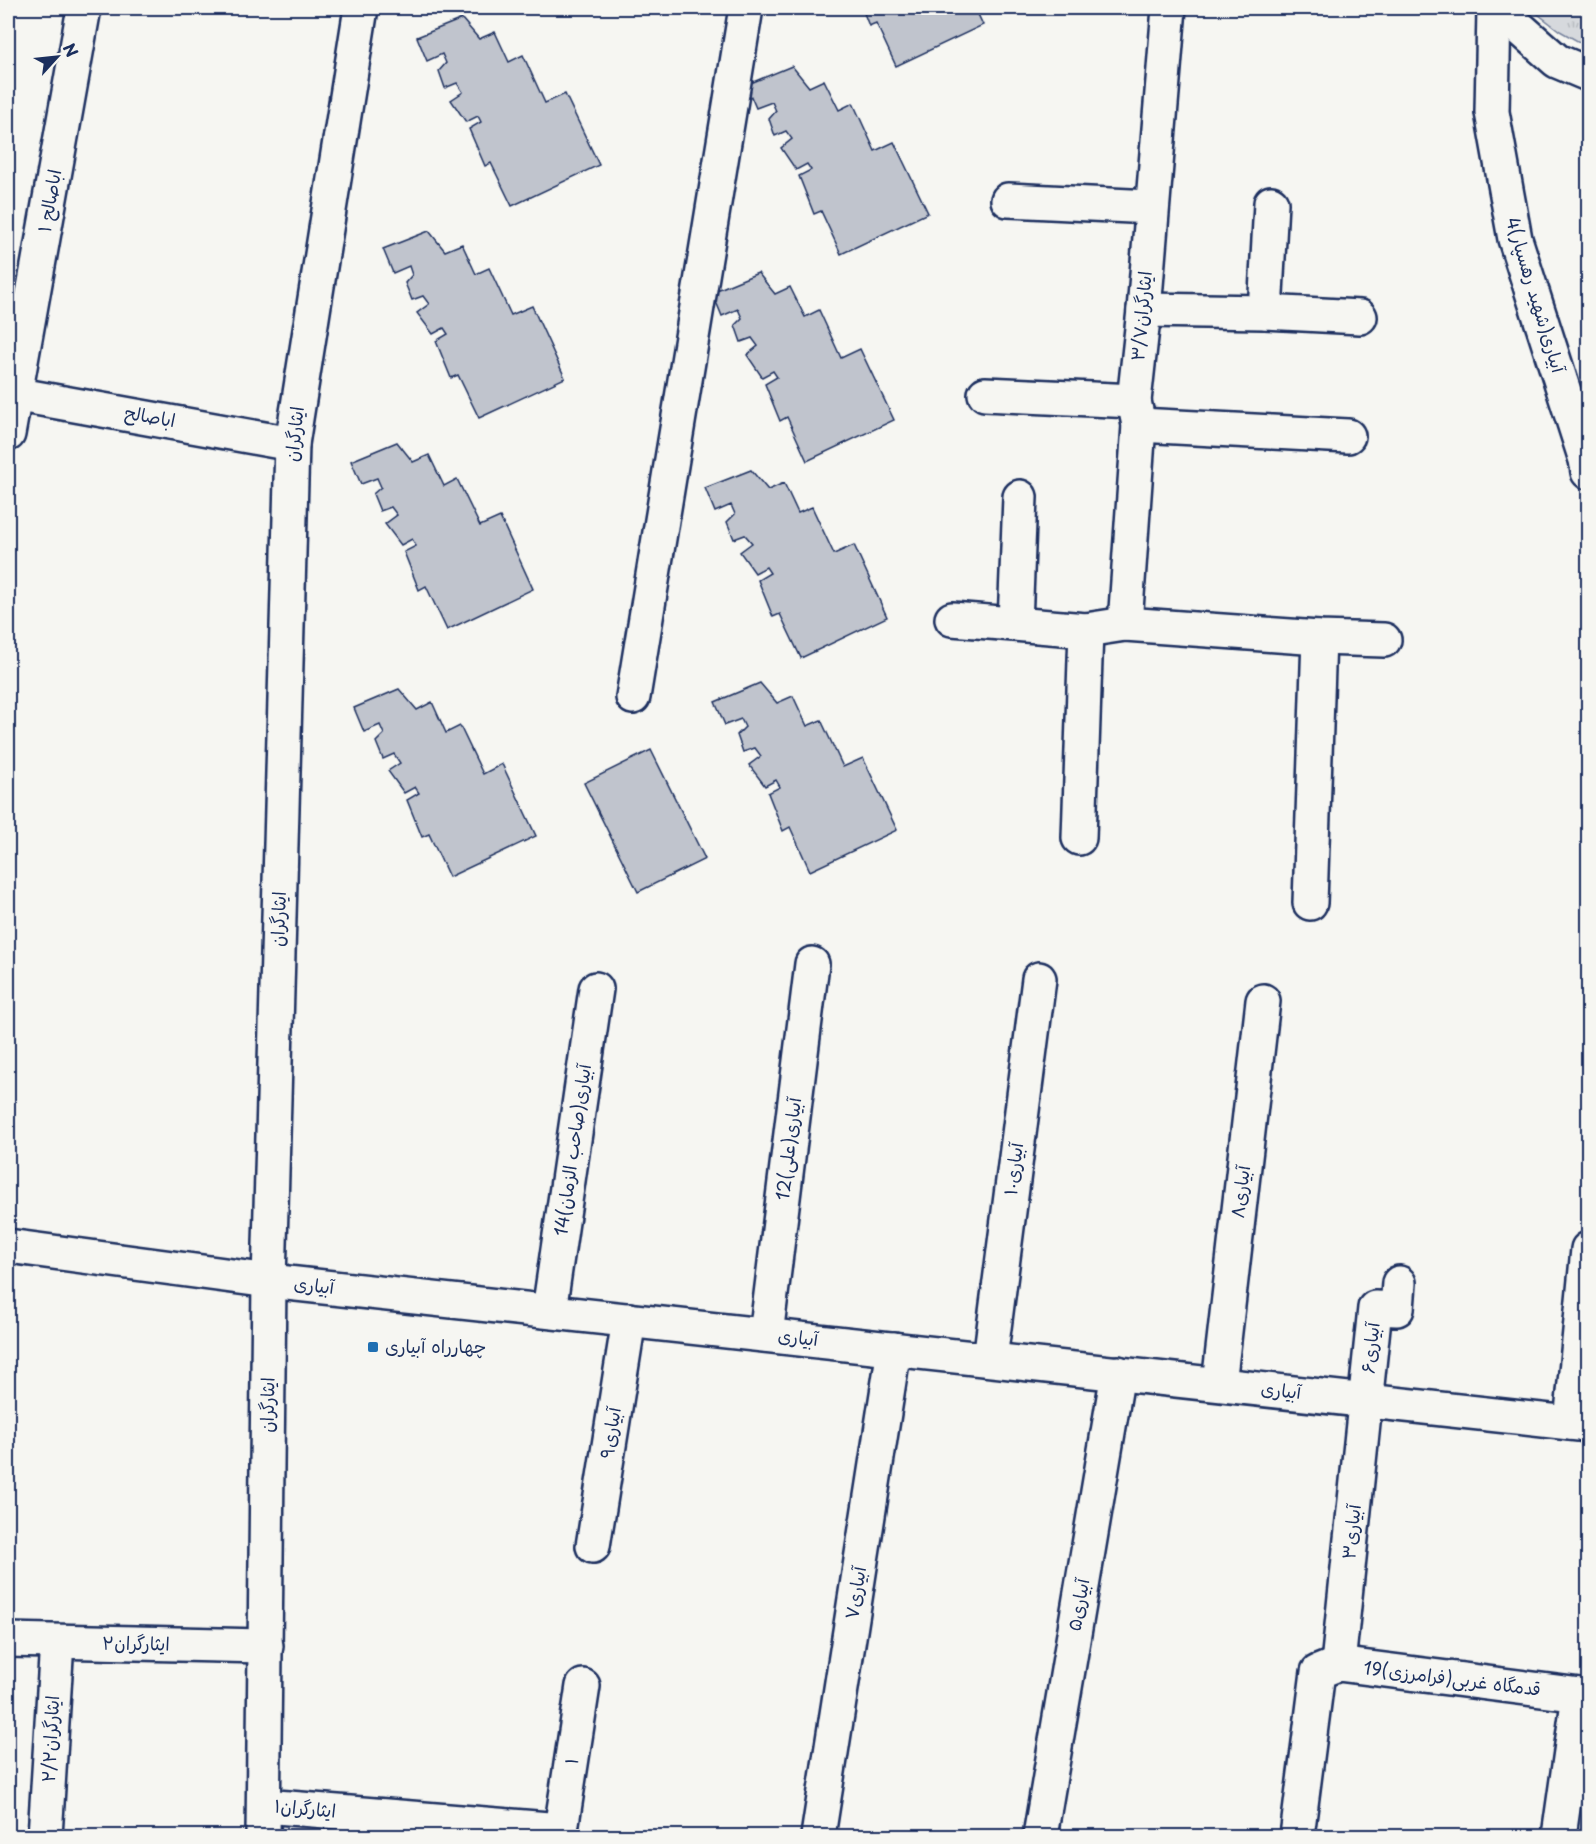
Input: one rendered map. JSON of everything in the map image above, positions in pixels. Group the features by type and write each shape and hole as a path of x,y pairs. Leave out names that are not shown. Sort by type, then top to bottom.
{"street":[{"name":"اباصالح ۱","path":"8,434 11,394 84,8"},
{"name":"ایثارگران","path":"264,1821 269,1281 292,444 361,8"},
{"path":"633,697 746,8"},
{"name":"ایثارگران۳/۷","path":"1125,624 1136,413 1169,8"},
{"path":"1495,8 1557,61 1588,74"},
{"name":"4آبیاری(شهید رهسپار)","path":"1495,8 1492,112 1515,239 1583,448 1588,472"},
{"path":"1008,200 1151,207"},
{"path":"1265,312 1271,203"},
{"path":"1144,310 1265,312 1360,317"},
{"path":"985,393 1136,413 1347,436"},
{"name":"اباصالح","path":"11,394 292,444"},
{"path":"1015,623 1020,497"},
{"path":"952,619 1086,630 1125,624 1320,638 1384,640"},
{"path":"1079,838 1086,630"},
{"path":"1310,903 1320,638"},
{"name":"12آبیاری(علی)","path":"765,1335 812,964"},
{"name":"آبیاری۱۰","path":"990,1359 1039,979"},
{"name":"14آبیاری(صاحب الزمان)","path":"549,1311 596,989"},
{"name":"آبیاری۸","path":"1219,1384 1263,1001"},
{"name":"آبیاری","path":"8,1246 269,1281 1580,1424"},
{"path":"1580,1424 1588,1249"},
{"name":"آبیاری۶","path":"1365,1400 1375,1308 1397,1309 1399,1283"},
{"name":"آبیاری۹","path":"593,1546 629,1320"},
{"name":"آبیاری۷","path":"818,1836 894,1349"},
{"name":"آبیاری۵","path":"1040,1836 1118,1373"},
{"name":"آبیاری۳","path":"1297,1836 1328,1668 1365,1400"},
{"name":"ایثارگران۲","path":"8,1640 266,1646"},
{"name":"ایثارگران۲/۲","path":"45,1836 57,1642"},
{"name":"19قدمگاه غربی(فرامرزی)","path":"1328,1668 1584,1695"},
{"name":"۱","path":"561,1833 584,1686"},
{"path":"1559,1836 1584,1695"},
{"name":"ایثارگران۱","path":"264,1821 561,1833"}],"green space":[{"path":"1530,8 1588,8 1588,47 1560,31"}],"building":[{"path":"862,8 975,8 983,25 896,66 876,23 869,26"},
{"path":"462,19 479,39 495,32 509,62 523,55 545,103 565,94 599,165 512,206 491,163 485,166 469,129 481,122 478,116 466,122 451,100 463,92 457,83 445,88 439,71 446,63 442,54 427,61 417,37"},
{"path":"792,66 809,87 824,80 839,110 853,103 875,151 894,142 928,213 841,254 821,211 814,214 799,176 811,170 807,164 796,170 781,148 792,139 786,131 775,136 769,119 776,111 772,102 756,108 746,85"},
{"path":"429,231 445,251 462,244 476,274 489,268 511,315 532,306 565,378 479,418 458,375 451,378 436,341 448,334 444,328 433,334 417,313 429,304 423,296 412,300 405,283 412,275 409,266 393,273 383,249"},
{"path":"758,273 775,294 790,287 805,317 819,310 841,358 860,349 894,420 807,461 787,417 780,421 765,384 777,377 773,371 762,377 747,355 758,346 752,338 741,342 735,325 742,318 738,309 722,316 712,292"},
{"path":"397,442 413,462 429,455 444,486 457,479 480,526 500,517 533,589 447,630 426,586 419,590 404,552 416,546 412,539 401,545 385,524 397,515 391,507 380,511 373,494 381,487 377,478 361,484 351,461"},
{"path":"751,470 768,490 784,483 798,513 812,507 834,554 854,545 887,617 801,658 780,614 773,617 758,580 770,573 766,567 755,573 740,552 752,543 745,535 734,539 727,522 735,514 731,505 715,512 705,488"},
{"path":"760,683 777,703 793,696 807,726 821,720 843,767 863,758 897,830 810,871 790,827 783,831 768,793 780,787 776,780 765,786 749,765 761,756 755,748 743,752 737,735 745,727 741,719 725,725 715,702"},
{"path":"399,689 417,710 432,702 446,733 460,726 483,774 502,764 536,836 449,877 429,834 422,837 407,800 419,793 415,787 404,793 388,771 400,763 394,754 383,759 376,742 384,734 380,725 364,732 354,708"},
{"path":"651,750 705,859 638,892 584,783"}],"place":[{"name":"چهارراه آبیاری","path":"373,1347"}]}
